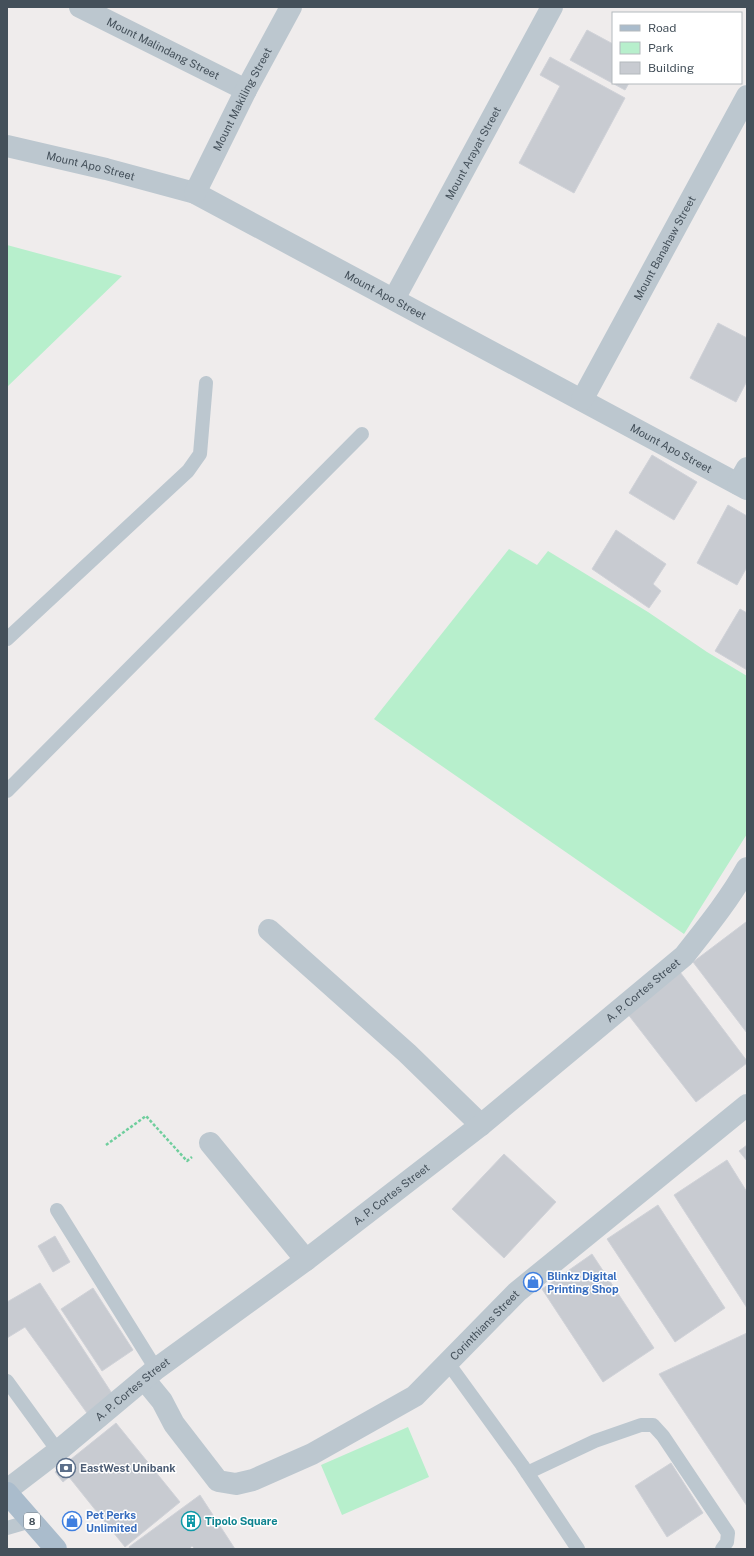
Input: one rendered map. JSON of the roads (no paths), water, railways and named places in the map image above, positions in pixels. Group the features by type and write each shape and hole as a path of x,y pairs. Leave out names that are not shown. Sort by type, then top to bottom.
{"main road":[{"name":"8","path":"7,1492 56,1549"}],"street":[{"name":"Mount Malindang Street","path":"80,7 246,90"},
{"name":"Mount Makiling Street","path":"195,194 246,90 291,7"},
{"name":"Mount Arayat Street","path":"394,299 552,7"},
{"name":"Mount Banahaw Street","path":"582,400 747,96"},
{"name":"Mount Apo Street","path":"7,146 106,169 195,194 582,400 744,480"},
{"name":"A. P. Cortes Street","path":"7,1492 150,1374 306,1260 481,1125 684,956 745,880"},
{"path":"269,930 407,1053 481,1125"},
{"name":"Corinthians Street","path":"150,1374 162,1402 174,1424 218,1481 236,1484 253,1480 312,1454 415,1396 517,1292 747,1105"},
{"path":"210,1143 306,1260"}],"lane":[{"path":"7,639 188,471 200,454 206,383"},
{"path":"7,791 362,434"},
{"path":"57,1210 150,1374"},
{"path":"448,1363 527,1473 578,1549"},
{"path":"7,1380 58,1451"},
{"path":"527,1473 595,1441 641,1425 652,1425 663,1436 728,1533 727,1542 722,1549"},
{"path":"7,1528 31,1521"}],"place":[{"name":"Blinkz Digital Printing Shop","path":"533,1282"},
{"name":"EastWest Unibank","path":"66,1468"},
{"name":"Pet Perks Unlimited","path":"72,1521"},
{"name":"Tipolo Square","path":"191,1521"}]}
